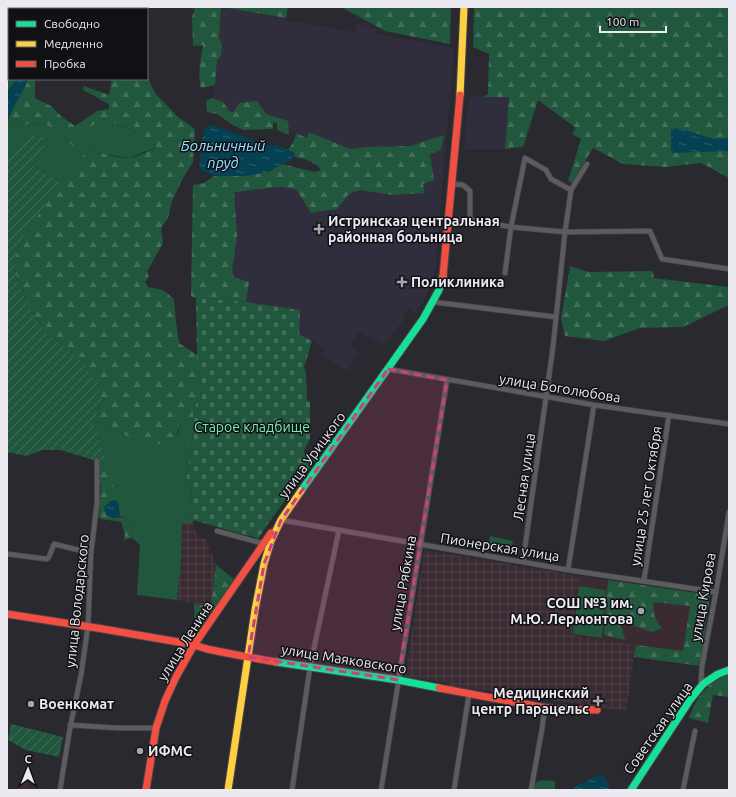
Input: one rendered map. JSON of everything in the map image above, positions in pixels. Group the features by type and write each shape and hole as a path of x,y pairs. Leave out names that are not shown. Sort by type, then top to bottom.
{"street":[{"name":"улица Урицкого","path":"281,520 388,370 433,302 439,290 444,272 456,153 463,54 464,7"},
{"path":"505,273 511,227 525,158 546,170 551,179 571,190 587,164"},
{"path":"453,184 463,185 470,191 470,220"},
{"name":"Лесная улица","path":"523,561 553,347 571,190"},
{"path":"449,221 470,220 511,227 565,232 650,232 662,259 729,269"},
{"path":"433,302 556,316"},
{"name":"улица Боголюбова","path":"388,370 594,405 729,424"},
{"name":"улица Рябкина","path":"381,790 447,380"},
{"path":"568,570 594,405"},
{"name":"улица 25 лет Октября","path":"644,580 670,415"},
{"name":"улица Володарского","path":"60,790 70,725 81,675 88,626 92,553 97,502 97,461"},
{"name":"улица Кирова","path":"703,684 701,682 702,666 729,512"},
{"name":"Пионерская улица","path":"281,520 568,570 644,580 716,592"},
{"name":"улица Ленина","path":"146,790 156,728 165,701 176,677 194,645 256,556 267,545 281,520"},
{"path":"292,790 310,667 339,530"},
{"path":"218,531 267,545 228,790"},
{"path":"7,554 46,559 49,557 54,544 92,553"},
{"path":"256,556 263,553 264,564"},
{"name":"улица Маяковского","path":"7,614 88,626 194,645 248,657 398,680 545,707 597,710"},
{"name":"Советская улица","path":"631,790 690,700 703,684 718,674 729,670"},
{"path":"454,790 469,694"},
{"path":"531,790 545,707"},
{"path":"70,725 118,728 156,728"},
{"path":"683,790 695,731"}],"highlighted area":[{"path":"388,369 447,380 398,680 248,657 264,564 281,520"}],"shaded area":[{"name":"Истринская центральная районная больница","path":"221,7 354,32 357,24 366,25 376,28 376,34 454,48 435,271 429,291 416,314 409,309 404,315 406,317 384,344 358,332 350,345 359,353 347,371 322,355 324,348 246,302 196,298 201,186 310,183 353,156 296,133 280,130 280,120 228,114 213,105 212,98 215,85"},
{"path":"469,96 509,97 505,149 464,149"},
{"path":"182,523 193,523 198,537 206,539 216,565 211,607 177,600 181,562"},
{"path":"424,550 580,576 572,635 636,645 626,711 448,686 449,683 405,676"},
{"name":"СОШ №3 им. М.Ю. Лермонтова","path":"580,576 710,595 700,666 634,657 636,645 572,635"},
{"path":"19,781 28,782 28,786 51,790 17,790"}],"green space":[{"path":"7,7 33,7 8,8 8,80 15,80 7,92"},
{"path":"186,7 221,7 219,38 222,44 221,56 217,61 215,85 201,88 199,72 203,45 193,46 192,17 195,9"},
{"path":"221,7 288,7 286,18"},
{"path":"341,7 451,7 450,44 385,31"},
{"path":"474,7 729,7 729,178 701,163 665,167 623,164 593,148 572,183 568,181 581,139 572,134 576,128 538,100 523,147 505,149 509,97 483,97 488,94 489,54 473,47"},
{"path":"148,78 155,93 178,117 195,129 193,162 182,180 172,201 168,218 161,228 163,243 147,272 149,277 145,282 148,287 163,290 174,299 179,343 197,355 196,361 199,369 202,399 197,401 192,421 181,419 174,446 138,441 113,430 100,422 95,424 101,403 61,344 45,331 29,306 17,280 14,260 28,228 88,149 103,154 129,158 156,147 143,137 121,125 106,122 96,124 82,133 76,131 74,134 80,144 74,148 57,129 45,125 7,123 14,106 27,81 35,80 35,98 51,106 61,116 75,126 97,111 109,109 109,104 83,90 84,86 109,95 112,80 148,80"},
{"path":"212,98 223,102 230,112 234,112 239,103 257,101 266,114 288,121 289,135 277,130 277,123 273,122 273,129 243,130 217,114 207,112 206,101"},
{"path":"105,122 113,123 129,129 156,147 130,158 103,154 88,149 63,183 33,166 45,145 45,138 7,158 7,123 45,125 57,129 74,148 74,134 76,131 82,133 95,124"},
{"path":"309,132 350,149 410,146 444,135 441,150 430,154 434,180 423,184 425,193 393,195 360,190 349,194 337,209 311,213 296,189 280,187 234,192 237,236 232,270 234,277 249,282 246,302 196,298 191,296 193,185 204,183 214,176 246,176 270,171 282,164 315,172 321,170 313,162 294,157 295,153 288,150 294,141 296,133 307,138"},
{"path":"33,135 46,138 45,145 33,166 63,183 28,228 14,260 17,280 29,306 45,331 79,359 97,381 101,394 101,403 95,424 105,457 112,463 97,461 60,450 42,450 27,456 7,452 7,158 20,140"},
{"path":"570,266 589,272 653,271 654,278 729,287 729,305 683,327 640,328 604,341 565,336 561,319"},
{"name":"Старое кладбище","path":"196,298 246,302 300,310 299,334 312,341 304,367 306,373 307,400 310,402 310,439 303,452 315,460 258,539 250,535 249,536 189,519 192,484 186,482 195,421 192,421 197,401 202,399 199,370 195,363 197,355"},
{"path":"181,419 195,421 186,482 192,484 189,519 194,520 193,523 182,523 181,562 177,600 137,595 140,545 132,538 134,524 126,518 120,516 118,502 114,500 114,487 99,462 112,463 105,457 95,424 100,422 113,430 138,441 178,434"},
{"path":"99,462 108,472 112,480 114,500 109,502 113,518 125,518 134,524 132,538 124,540 125,534 121,522 101,519 99,517 101,486"},
{"path":"490,536 513,541 511,551 488,547"},
{"path":"216,565 235,580 195,639 194,604 211,607"},
{"path":"608,580 710,595 700,666 634,657 636,645 683,651 690,606 654,602 653,609 655,616 662,628 653,632 637,627 629,623 626,616 614,620 622,628 625,640 604,635"},
{"path":"579,586 606,590 602,638 573,634"},
{"path":"729,674 729,697 713,695 708,723 689,718 695,703 703,692 714,682"},
{"path":"11,724 63,737 59,757 26,750 8,740"},
{"path":"541,780 555,781 555,790 532,790 533,784"}],"water":[{"path":"15,80 28,80 7,120 7,92"},
{"name":"Больничный пруд","path":"213,125 268,146 277,145 295,153 291,161 286,162 270,171 246,176 214,176 199,169 203,134 206,127"},
{"path":"679,128 714,139 729,138 729,151 671,153 671,130"},
{"path":"114,500 118,502 120,516 113,518 106,515 104,507 109,502"},
{"path":"599,775 604,776 611,790 568,790"}],"traffic: fast":[{"path":"301,491 423,319 439,290 443,276"},
{"path":"276,662 398,680 439,688"},
{"path":"631,790 690,700 703,684 718,674 729,670"}],"traffic: slow":[{"path":"460,95 464,7"},
{"path":"228,790 255,610 264,564 271,541 281,520 301,491"}],"traffic: jam":[{"path":"443,276 460,95"},
{"path":"146,790 156,728 165,701 176,677 194,645 271,533"},
{"path":"7,614 190,644 205,649 276,662"},
{"path":"439,688 541,707 597,710"}],"place":[{"name":"Истринская центральная районная больница","path":"319,229"},
{"name":"Поликлиника","path":"402,282"},
{"name":"СОШ №3 им. М.Ю. Лермонтова","path":"641,611"},
{"name":"Медицинский центр Парацельс","path":"598,701"},
{"name":"Военкомат","path":"31,704"},
{"name":"ИФМС","path":"140,751"}]}
